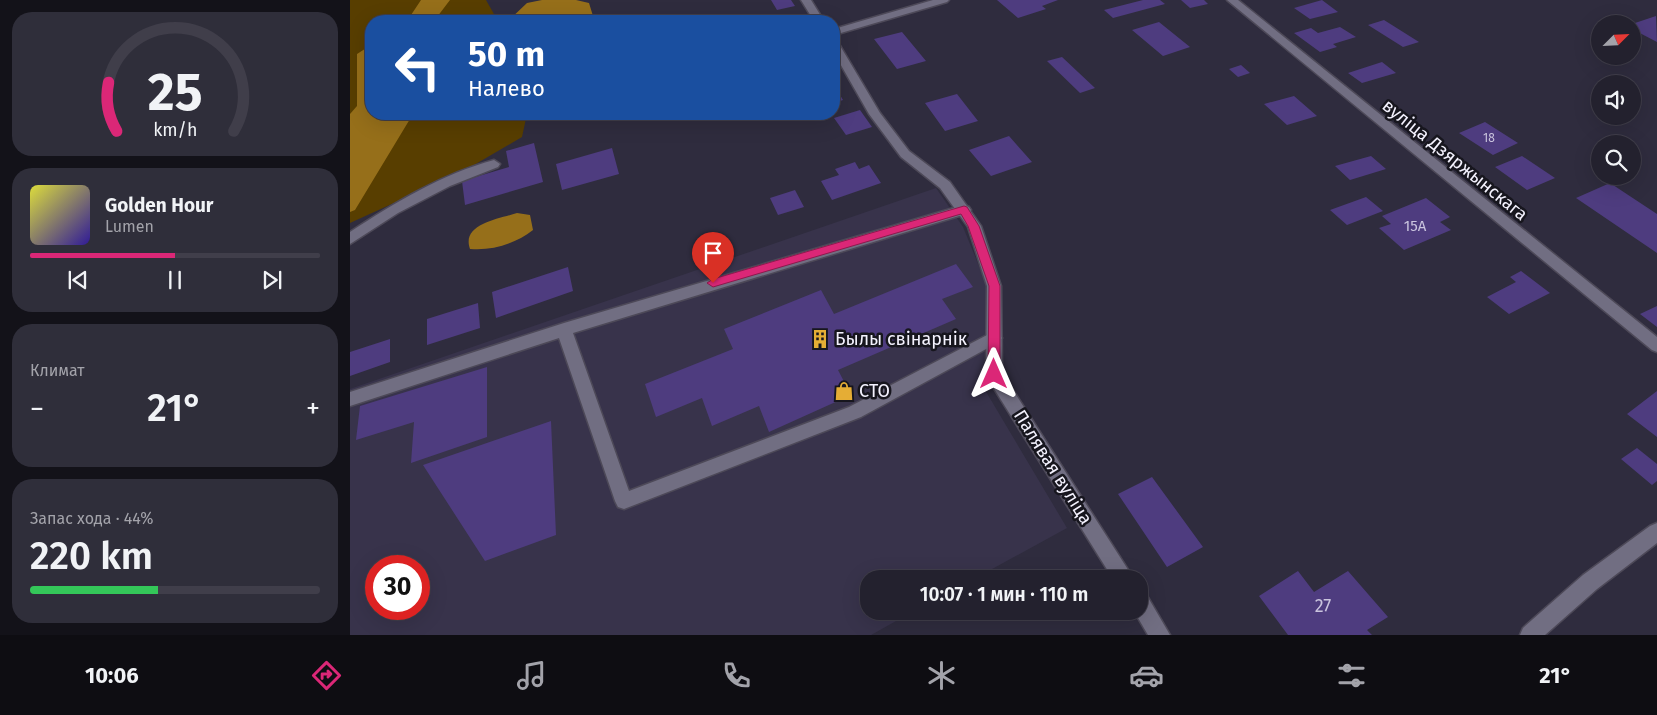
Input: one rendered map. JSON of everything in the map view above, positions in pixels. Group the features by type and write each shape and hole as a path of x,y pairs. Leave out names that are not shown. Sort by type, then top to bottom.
{"street":[{"path":"806,0 815,15"},
{"path":"840,30 944,0"},
{"name":"вуліца Дзяржынскага","path":"1232,0 1657,346"},
{"name":"Палявая вуліца","path":"840,54 876,114 905,154 945,185 974,226 994,286 994,374 1118,570"},
{"path":"350,239 393,210 445,183 494,164"},
{"path":"350,399 564,329 796,258 964,210"},
{"path":"564,329 624,501 855,412 994,338"},
{"path":"1530,635 1590,582 1657,532"},
{"path":"1148,616 1160,635"}],"shaded area":[{"path":"350,0 486,0 495,15 365,15 365,120 526,120 522,137 462,172 350,223"},
{"path":"421,0 450,0 439,15 411,15"},
{"path":"542,0 576,0 589,3 593,15 514,15 527,3"},
{"path":"365,49 365,120 409,120 355,210 350,212 350,114 357,106 357,54"},
{"path":"936,188 963,227 988,288 985,390 1067,528 990,570 860,570 860,620 898,620 871,635 350,635 350,389"},
{"path":"517,213 530,215 533,230 503,246 487,249 470,249 469,241 471,234 476,228 492,220"}],"building":[{"path":"771,0 791,0 795,6 777,10"},
{"path":"997,0 1058,0 1042,6 1046,9 1018,18"},
{"path":"1143,0 1160,0 1165,4 1113,18 1104,10"},
{"path":"1181,0 1204,0 1208,4 1190,8"},
{"path":"1322,0 1338,12 1310,19 1294,8"},
{"path":"1656,16 1657,42 1641,34 1641,21"},
{"path":"1384,20 1419,42 1403,47 1368,25"},
{"path":"1159,22 1190,47 1163,56 1132,30"},
{"path":"1340,27 1356,37 1333,44 1337,47 1320,52 1294,33 1311,28 1318,33"},
{"path":"902,32 926,61 897,69 874,39"},
{"path":"1062,57 1095,88 1080,93 1047,61"},
{"path":"1382,62 1396,73 1362,83 1348,73"},
{"path":"1241,65 1250,73 1238,77 1229,69"},
{"path":"957,94 978,121 945,131 925,103"},
{"path":"1294,96 1317,116 1287,125 1264,104"},
{"path":"860,110 872,127 846,135 835,120 840,120 840,116"},
{"path":"1485,122 1518,143 1493,155 1459,133"},
{"path":"1009,136 1032,162 991,176 969,150"},
{"path":"534,143 543,182 465,205 462,181 509,167 506,151"},
{"path":"612,148 619,174 562,190 556,164"},
{"path":"1371,156 1386,169 1350,180 1335,166"},
{"path":"1522,156 1555,178 1527,190 1495,167"},
{"path":"855,162 859,169 869,165 881,183 832,200 821,181 839,175 835,169"},
{"path":"1605,185 1613,185 1657,214 1657,253 1576,198"},
{"path":"795,190 804,207 778,215 770,198"},
{"path":"1366,197 1383,211 1347,225 1330,210"},
{"path":"1426,198 1450,217 1440,222 1451,230 1404,250 1379,228 1391,224 1382,216"},
{"name":"Былы свінарнік","path":"956,264 973,287 942,299 956,319 838,370 851,395 769,432 759,406 712,426 702,398 656,417 645,384 733,349 724,329 821,290 834,314"},
{"path":"568,267 573,291 496,318 492,292"},
{"path":"1521,271 1550,293 1509,314 1487,297 1516,282 1510,277"},
{"path":"478,303 480,328 427,345 427,319"},
{"path":"1657,306 1657,327 1640,314"},
{"path":"390,339 390,362 350,376 350,352"},
{"path":"487,367 487,437 411,463 414,422 356,440 360,406"},
{"path":"1657,391 1657,437 1627,414"},
{"path":"551,421 556,535 485,561 423,465"},
{"path":"1637,448 1657,464 1657,481 1652,485 1621,459"},
{"path":"1152,477 1203,547 1167,567 1118,494"},
{"path":"1298,571 1314,592 1348,571 1388,617 1367,630 1372,635 1288,635 1259,596"}],"place":[{"name":"Былы свінарнік","path":"820,339"},
{"name":"СТО","path":"844,391"}],"route":[{"path":"713,283 964,210 974,226 994,286 994,374"}]}
